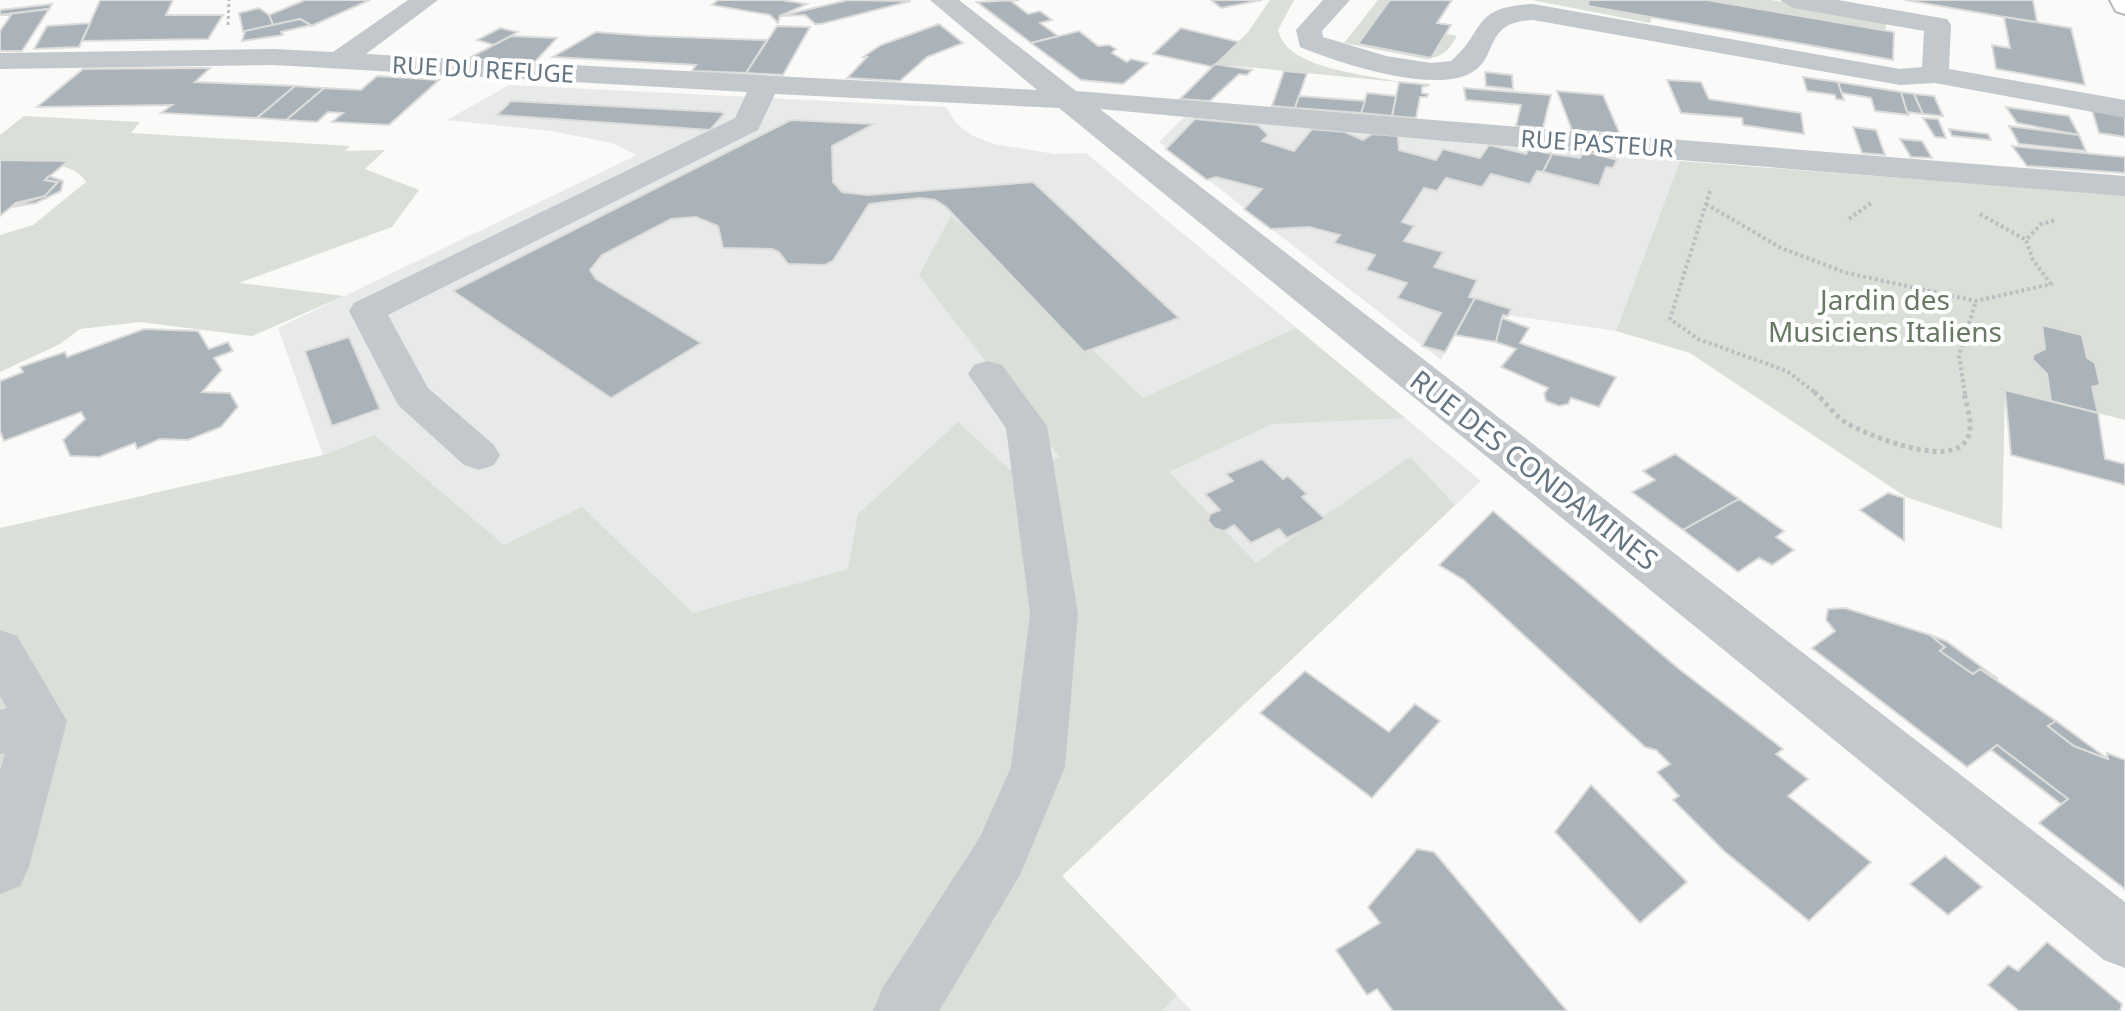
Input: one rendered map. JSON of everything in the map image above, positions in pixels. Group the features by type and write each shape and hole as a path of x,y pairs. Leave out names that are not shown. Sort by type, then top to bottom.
{"main road":[{"path":"2123,0 2125,6"}],"street":[{"path":"337,62 425,0"},
{"name":"RUE DES CONDAMINES","path":"943,0 1069,120 2125,939"},
{"path":"1337,0 1309,30 1310,41 1329,50 1425,70 1451,72 1464,66 1494,19 1512,12 1533,12 1900,77 1935,75 2125,109"},
{"path":"1793,0 1938,25 1935,75"},
{"name":"RUE DU REFUGE","path":"0,61 215,57 980,96"},
{"path":"479,455 412,396 367,311 747,124 765,85"},
{"path":"980,96 1010,118 1069,120"},
{"name":"RUE PASTEUR","path":"980,96 1069,120 1143,102 1445,132 2125,186"},
{"path":"904,1011 1000,856 1038,767 1054,614 1026,426 988,374"},
{"path":"0,650 20,726 0,867"}],"path":[{"path":"1714,177 1670,319 1698,339 1787,371 1824,400 1843,421 1884,440 1932,454 1962,444 1970,431 1959,356 1976,301"},
{"path":"1706,204 1781,248 1847,273 1976,301 2051,284 2033,260 2026,240 2041,224 2069,218"}],"shaded area":[{"path":"509,85 946,107 956,123 971,135 994,144 1055,154 1086,153 1481,481 1062,876 1192,1011 32,1011 148,494 323,455 278,328 637,155 612,143 551,131 447,120"},
{"path":"1184,117 1680,161 1616,331 1507,315 1496,339 1454,335 1441,360 1159,142"}],"green space":[{"path":"1270,0 1294,0 1278,30 1284,43 1296,53 1329,68 1399,82 1215,64 1248,32"},
{"path":"1378,0 1390,0 1359,44 1430,58 1446,34 1457,36 1445,52 1437,57 1426,59 1344,43"},
{"path":"1532,0 1589,0 1652,17 1650,23"},
{"path":"1707,0 1771,0 1887,20 1885,31"},
{"path":"24,116 140,122 131,133 350,146 342,155 346,151 385,150 365,169 419,190 392,227 239,283 344,296 252,336 140,322 80,329 60,344 0,372 0,235 33,225 86,182 79,174 59,165 0,161 0,135"},
{"name":"Jardin des Musiciens Italiens","path":"1680,161 2125,195 2125,420 2005,389 2002,529 1906,497 1690,353 1616,331"},
{"path":"951,216 1143,398 1296,328 1405,418 1272,424 1169,472 1256,563 1410,457 1455,505 1062,876 1177,995 1162,1011 0,1011 0,528 324,455 374,435 504,545 582,507 693,613 848,569 858,514 958,422 1010,470 1060,458 919,275"}],"building":[{"path":"100,0 173,0 166,15 223,15 208,39 82,41"},
{"path":"305,0 370,0 311,26 300,19 273,25 269,15"},
{"path":"718,0 781,0 807,4 780,16 778,23 770,15 712,5"},
{"path":"848,0 911,1 821,24 815,24 805,15 780,16"},
{"path":"1019,0 1011,1 1028,14 1040,11 1052,20 1040,23 1058,36 1031,43 977,2"},
{"path":"1211,0 1262,0 1221,8"},
{"path":"1390,0 1452,0 1437,23 1451,25 1431,58 1358,44"},
{"path":"1589,0 1707,0 1894,32 1893,60 1588,6"},
{"path":"1905,0 2033,0 2037,22 2004,17"},
{"path":"52,4 49,9 0,15 0,10"},
{"path":"259,8 269,15 273,25 243,32 239,13"},
{"path":"49,9 22,51 0,51 0,31 11,15 0,15"},
{"path":"2004,17 2071,28 2085,85 1996,69 1992,45 2010,48"},
{"path":"300,19 311,25 281,32 283,35 242,41 245,31"},
{"path":"90,23 79,47 34,49 47,26"},
{"path":"939,24 963,43 927,57 900,81 847,78 867,57 863,57 881,45"},
{"path":"777,26 810,27 783,75 746,73"},
{"path":"500,28 518,32 494,45 477,40"},
{"path":"1181,28 1239,42 1213,67 1153,54"},
{"path":"1079,31 1098,46 1109,45 1116,49 1112,53 1127,62 1131,59 1148,63 1123,84 1081,80 1031,43"},
{"path":"596,32 767,40 746,73 692,71 696,65 553,57"},
{"path":"511,36 557,38 534,63 467,59"},
{"path":"1215,64 1252,70 1247,75 1239,74 1210,101 1180,99"},
{"path":"210,68 195,82 295,86 257,118 161,113 172,105 37,107 83,69"},
{"path":"1284,71 1307,73 1295,108 1272,106"},
{"path":"1485,72 1512,75 1513,89 1486,86"},
{"path":"377,76 439,80 389,125 332,122 343,113 328,112 317,122 286,120 324,88 361,90"},
{"path":"1803,77 1838,82 1844,100 1836,99 1835,95 1807,91"},
{"path":"1667,80 1701,82 1709,99 1801,113 1804,134 1743,125 1742,118 1681,113"},
{"path":"1399,82 1430,85 1422,87 1422,93 1428,94 1427,97 1420,97 1416,118 1392,116"},
{"path":"1838,82 1901,92 1909,115 1875,111 1871,98 1842,93"},
{"path":"295,86 324,88 286,120 257,118"},
{"path":"1464,88 1551,95 1543,128 1516,126 1521,105 1466,100"},
{"path":"1557,91 1603,95 1620,134 1572,130"},
{"path":"1901,92 1914,94 1923,114 1907,112"},
{"path":"1367,93 1396,96 1392,116 1361,113"},
{"path":"1914,94 1934,96 1943,116 1923,114"},
{"path":"1299,96 1365,101 1361,113 1295,108"},
{"path":"511,101 724,114 710,130 497,115"},
{"path":"2006,107 2069,116 2079,135 2017,123"},
{"path":"2092,110 2125,116 2125,137 2099,133"},
{"path":"1923,118 1938,119 1946,138 1935,137"},
{"path":"1195,119 1258,125 1268,135 1262,141 1294,151 1312,129 1345,132 1363,140 1372,134 1398,136 1399,150 1436,160 1443,149 1480,158 1489,145 1526,154 1529,149 1552,154 1543,172 1537,171 1530,184 1491,174 1482,187 1446,178 1437,191 1424,188 1402,222 1414,226 1404,241 1443,252 1434,267 1477,280 1469,297 1475,298 1445,352 1422,346 1441,313 1397,298 1407,283 1366,270 1375,255 1334,243 1340,235 1309,227 1271,229 1244,209 1262,189 1216,177 1207,180 1166,149"},
{"path":"791,120 874,124 832,146 833,182 842,192 868,195 1033,182 1179,318 1084,352 946,207 935,200 920,198 869,204 833,261 825,265 788,264 779,252 772,249 723,248 718,226 696,217 671,219 602,255 590,270 596,279 701,343 611,398 453,291"},
{"path":"2009,126 2079,135 2086,151 2019,144"},
{"path":"1853,127 1876,130 1885,155 1862,153"},
{"path":"1949,129 1988,134 1991,140 1952,136"},
{"path":"1900,139 1922,141 1932,158 1911,157"},
{"path":"2012,146 2125,157 2125,173 2027,166"},
{"path":"1584,151 1617,160 1613,168 1606,167 1599,186 1543,172 1552,154 1580,158"},
{"path":"0,160 68,161 45,180 58,182 45,196 16,203 0,216"},
{"path":"49,176 63,181 61,191 36,203 11,207 45,196 58,182 45,180"},
{"path":"1475,298 1511,309 1508,316 1503,315 1496,342 1455,335"},
{"path":"1502,318 1529,328 1520,343 1616,377 1599,407 1571,398 1568,404 1559,406 1546,401 1544,394 1548,388 1501,367 1516,349 1496,342"},
{"path":"2042,325 2082,335 2087,358 2095,363 2100,385 2092,387 2098,413 2051,401 2047,374 2033,360 2033,355 2045,349"},
{"path":"144,329 198,331 209,349 228,342 233,351 214,358 222,370 202,392 230,393 238,407 221,427 188,440 160,439 137,449 135,443 99,457 70,456 63,440 85,419 81,412 4,441 0,431 0,381 23,372 20,367 65,352 67,357"},
{"path":"349,337 380,409 332,426 305,351"},
{"path":"2005,390 2098,413 2105,459 2125,464 2125,485 2011,455"},
{"path":"1675,454 1739,499 1683,530 1632,492 1655,480 1643,471"},
{"path":"1262,459 1283,479 1288,476 1307,494 1302,497 1325,519 1287,538 1279,529 1251,543 1234,525 1224,531 1214,528 1208,521 1210,514 1220,510 1205,494 1233,481 1226,474"},
{"path":"1888,493 1904,498 1904,541 1860,510"},
{"path":"1739,499 1784,531 1776,537 1794,550 1772,565 1759,558 1738,572 1683,530"},
{"path":"1493,511 1679,669 1783,749 1776,754 1808,779 1788,796 1871,862 1809,921 1724,851 1673,800 1679,796 1657,772 1670,764 1656,750 1645,747 1464,580 1439,565"},
{"path":"1845,608 1930,635 1945,647 1940,651 1973,674 1980,669 2056,721 2048,726 2074,746 2108,759 2107,753 2125,760 2125,889 2039,823 2068,799 1997,745 1967,767 1812,648 1835,631 1826,620 1828,609"},
{"path":"1930,635 1946,641 1998,679 1980,669 1973,674 1940,651 1945,647"},
{"path":"1305,671 1389,732 1415,704 1440,721 1372,798 1260,713"},
{"path":"2056,721 2108,759 2074,746 2048,726"},
{"path":"1997,745 2068,799 2061,804 1991,750"},
{"path":"1591,785 1687,882 1640,923 1555,832"},
{"path":"1417,849 1434,852 1567,1011 1393,1011 1377,989 1367,995 1336,950 1380,923 1368,907"},
{"path":"1945,856 1982,887 1948,915 1910,884"},
{"path":"2047,942 2122,1004 2120,1011 2019,1011 1988,985 2008,965 2018,971"}]}
